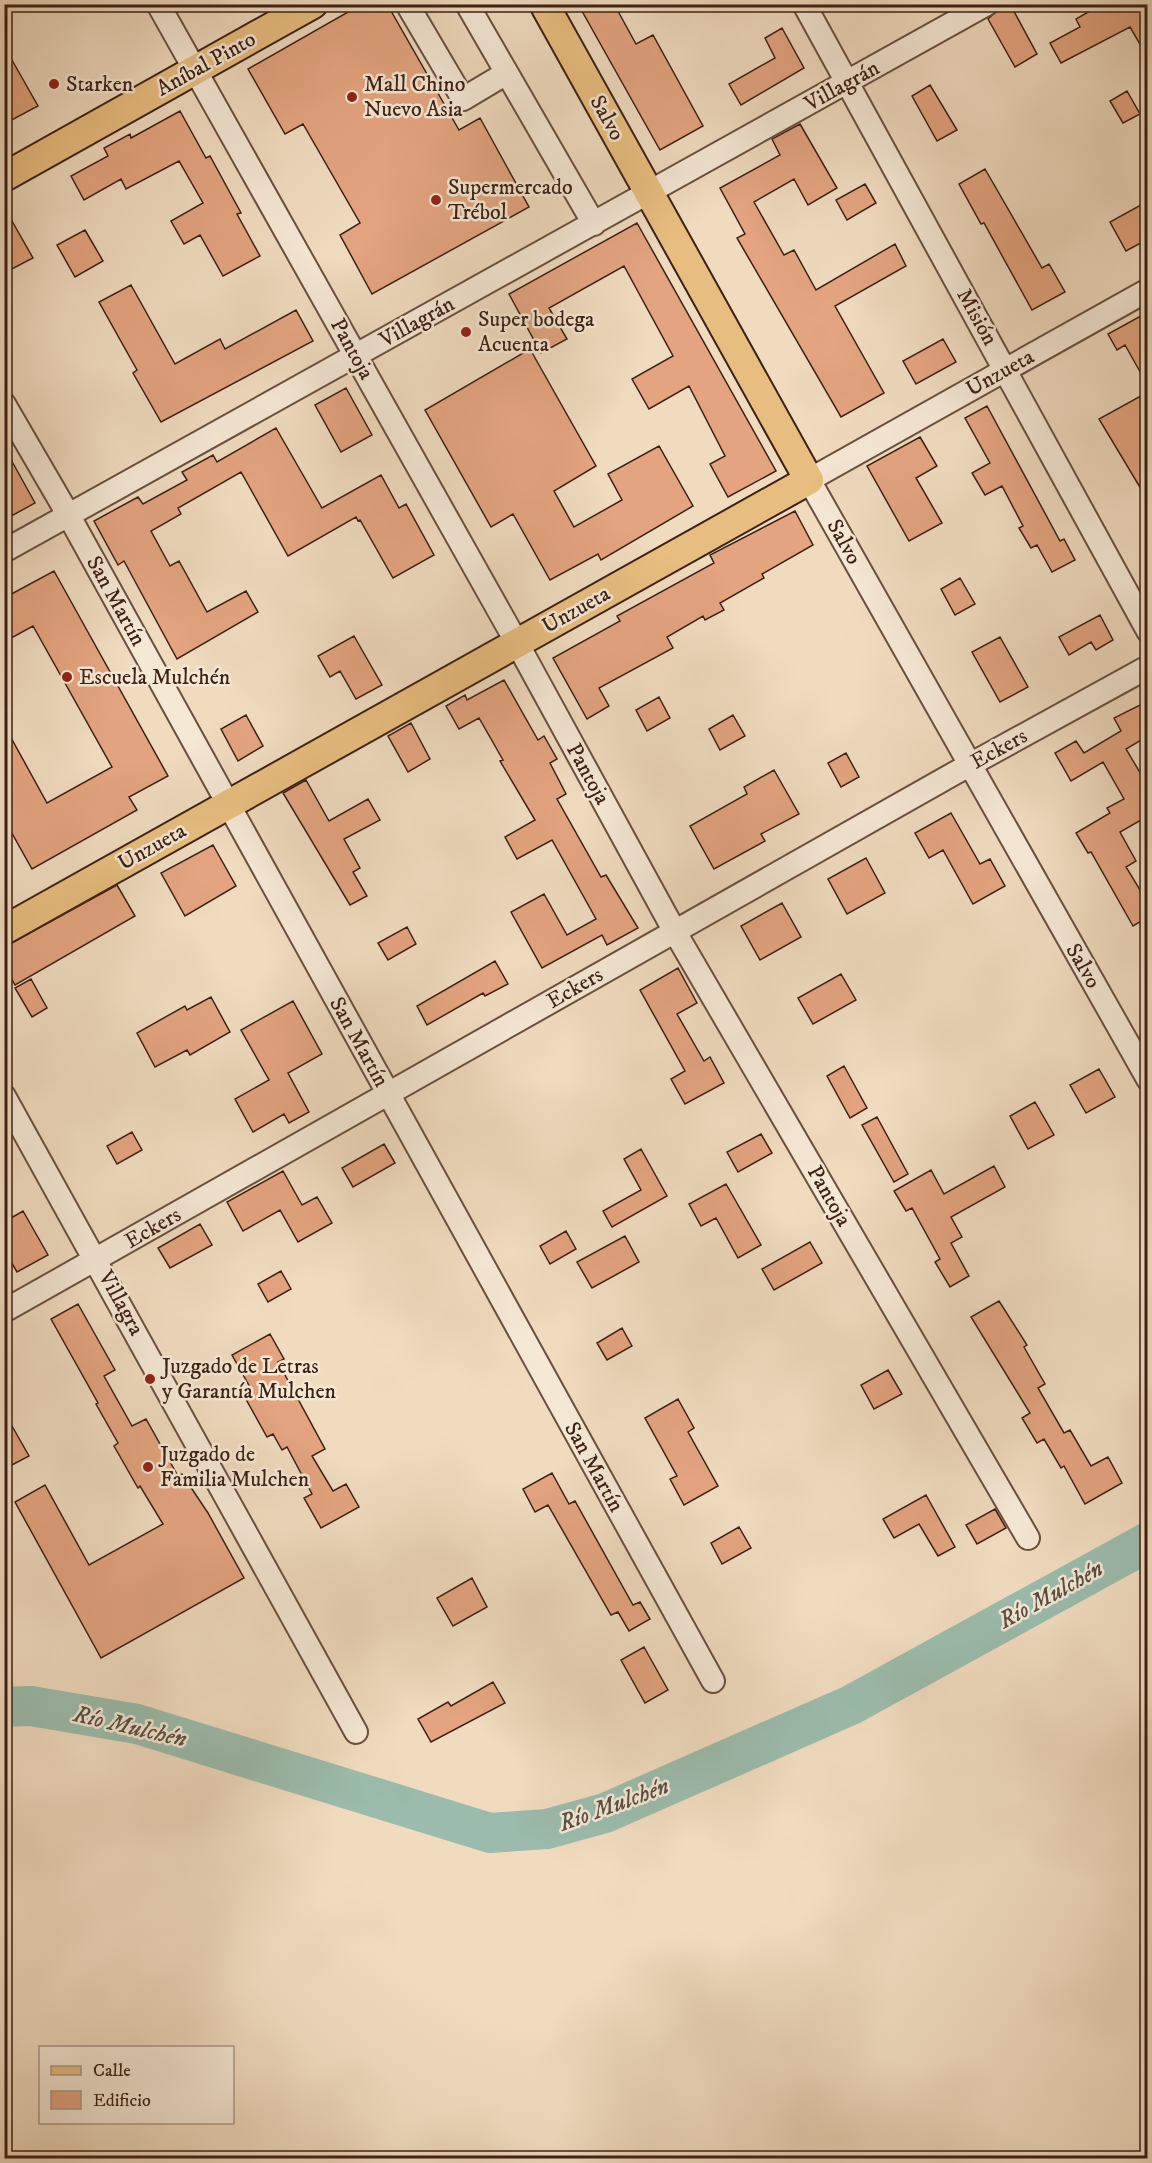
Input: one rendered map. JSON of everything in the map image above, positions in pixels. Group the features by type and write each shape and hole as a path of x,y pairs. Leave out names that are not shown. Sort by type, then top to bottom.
{"main road":[{"name":"Aníbal Pinto","path":"4,177 313,4"},
{"name":"Salvo","path":"544,4 809,480"},
{"name":"Unzueta","path":"4,930 809,480"}],"street":[{"name":"Pantoja","path":"158,4 517,643 675,932 1028,1538"},
{"path":"407,4 463,99 505,74"},
{"path":"467,4 505,74 594,224"},
{"name":"Misión","path":"804,4 1148,631"},
{"name":"Villagrán","path":"4,552 987,4"},
{"name":"Unzueta","path":"809,480 1148,290"},
{"name":"San Martín","path":"4,404 69,516 712,1682"},
{"name":"Salvo","path":"809,480 1148,1079"},
{"name":"Eckers","path":"4,1311 969,765 1148,667"},
{"name":"Villagra","path":"4,1096 356,1732"}],"building":[{"path":"362,4 387,4 459,130 480,118 529,207 372,294 340,235 360,223 303,124 285,134 248,69"},
{"path":"578,4 614,4 636,44 653,35 703,126 660,150"},
{"path":"1004,4 1010,4 1037,54 1015,67 988,19"},
{"path":"1102,4 1148,4 1148,58 1130,27 1061,63 1050,43 1080,27 1076,19"},
{"path":"782,28 804,68 741,105 729,84 775,58 765,38"},
{"path":"4,46 38,106 4,124"},
{"path":"930,85 957,130 937,141 912,96"},
{"path":"1127,91 1140,114 1123,123 1110,101"},
{"path":"180,111 206,158 210,156 241,213 237,214 260,256 223,276 200,235 184,244 171,221 203,203 179,161 126,189 121,179 84,200 71,176 108,156 104,148 130,134 131,138"},
{"path":"800,124 837,188 808,205 794,179 754,202 784,255 794,250 816,290 895,244 906,266 835,306 884,393 841,417 737,238 745,234 720,188 780,155 772,139"},
{"path":"985,169 1042,268 1049,264 1065,292 1032,310 984,223 981,224 959,184"},
{"path":"865,184 876,203 847,220 836,200"},
{"path":"1148,201 1148,239 1126,251 1110,222"},
{"path":"4,207 33,258 4,273"},
{"path":"637,223 776,471 728,497 710,464 725,456 689,386 649,409 632,379 673,356 624,266 549,308 567,339 541,353 509,294"},
{"path":"85,230 103,261 75,277 57,245"},
{"path":"131,285 175,364 220,339 225,349 296,310 313,341 161,422 133,373 137,370 99,302"},
{"path":"1148,312 1148,386 1125,345 1117,350 1108,334"},
{"path":"943,339 956,362 916,384 903,361"},
{"path":"530,349 596,466 554,491 574,527 622,500 608,474 659,446 693,506 601,560 598,554 550,580 513,514 491,527 425,410"},
{"path":"346,388 372,435 341,452 315,405"},
{"path":"1148,392 1148,439 1147,499 1099,419"},
{"path":"987,406 1060,541 1064,539 1075,560 1052,572 1037,545 1031,548 1019,528 1023,526 1002,486 985,495 972,473 990,463 965,418"},
{"path":"276,428 322,508 381,475 399,508 406,504 434,555 393,578 360,520 358,521 356,517 288,556 241,472 178,508 181,514 151,531 170,566 179,561 207,612 246,591 258,612 177,659 124,561 118,565 94,521 138,497 143,504 187,480 182,472 213,455 217,462"},
{"path":"920,437 937,466 916,478 942,523 909,541 867,466"},
{"path":"4,447 35,503 4,520"},
{"path":"795,511 813,545 762,574 764,578 720,603 724,610 705,620 703,616 667,637 673,648 599,688 609,706 587,719 553,658 620,621 617,616 714,563 710,555"},
{"path":"54,571 168,776 129,797 137,810 32,869 4,819 4,725 47,803 112,767 33,626 4,642 4,598"},
{"path":"960,578 975,604 955,615 941,589"},
{"path":"1100,615 1113,640 1096,650 1091,642 1069,655 1059,637"},
{"path":"354,636 382,685 356,699 340,671 330,677 318,656"},
{"path":"1000,637 1028,687 1000,702 972,652"},
{"path":"504,680 538,740 544,736 557,759 550,763 566,794 557,799 601,877 606,875 638,928 607,945 602,935 542,968 511,912 544,894 567,935 596,919 552,840 517,859 505,837 535,820 500,761 503,760 479,718 459,729 446,706 465,695 467,700"},
{"path":"659,697 670,718 647,731 636,710"},
{"path":"1148,701 1148,736 1126,749 1148,786 1148,816 1120,832 1136,861 1126,867 1148,903 1148,917 1133,926 1091,852 1088,853 1076,833 1110,813 1107,808 1124,799 1103,762 1071,781 1055,753 1076,741 1084,753 1121,731 1114,718"},
{"path":"246,715 263,746 238,761 221,729"},
{"path":"733,715 745,736 720,750 709,729"},
{"path":"411,723 430,759 408,772 388,736"},
{"path":"846,753 859,777 841,787 828,763"},
{"path":"774,770 799,814 761,834 765,841 714,869 690,826 747,794 744,787"},
{"path":"306,780 329,821 368,799 380,820 344,839 360,868 353,872 367,896 350,905 283,793"},
{"path":"951,813 980,864 990,859 1005,886 973,904 943,850 929,858 915,833"},
{"path":"213,845 236,886 185,916 161,873"},
{"path":"866,858 885,893 847,914 828,879"},
{"path":"117,885 135,916 15,985 4,965 4,947"},
{"path":"782,903 801,937 760,960 741,926"},
{"path":"407,927 416,944 388,960 378,943"},
{"path":"495,961 508,984 485,996 483,993 427,1025 417,1006"},
{"path":"678,968 697,1003 677,1014 704,1061 710,1057 724,1083 685,1104 671,1079 685,1071 640,990"},
{"path":"841,974 856,1000 813,1024 798,998"},
{"path":"31,979 47,1008 32,1017 15,988"},
{"path":"211,997 230,1032 190,1055 187,1050 155,1067 137,1033 185,1006 187,1010"},
{"path":"293,1001 322,1054 288,1073 309,1112 289,1123 284,1114 253,1132 235,1099 269,1080 241,1030"},
{"path":"844,1066 867,1108 850,1118 827,1076"},
{"path":"1099,1069 1115,1097 1086,1113 1070,1085"},
{"path":"1035,1102 1054,1135 1028,1149 1010,1116"},
{"path":"877,1117 908,1174 894,1182 862,1125"},
{"path":"132,1132 142,1150 117,1164 107,1146"},
{"path":"761,1134 772,1153 738,1172 727,1152"},
{"path":"384,1144 395,1163 353,1187 342,1168"},
{"path":"641,1149 667,1196 612,1227 603,1211 641,1190 624,1159"},
{"path":"994,1166 1005,1187 951,1217 962,1237 951,1243 969,1276 950,1287 935,1262 940,1259 912,1208 906,1211 894,1191 931,1170 944,1194"},
{"path":"283,1171 302,1205 317,1197 332,1223 298,1242 280,1210 243,1231 227,1202"},
{"path":"726,1184 761,1245 738,1258 716,1218 701,1226 689,1204"},
{"path":"23,1211 48,1255 17,1272 4,1250 4,1222"},
{"path":"200,1224 212,1245 170,1268 158,1248"},
{"path":"566,1231 576,1249 550,1264 540,1246"},
{"path":"625,1236 639,1262 592,1288 577,1262"},
{"path":"810,1242 822,1263 774,1290 762,1269"},
{"path":"281,1271 291,1289 268,1302 258,1284"},
{"path":"999,1301 1027,1345 1024,1347 1045,1384 1038,1388 1064,1433 1070,1430 1091,1466 1108,1457 1122,1483 1085,1504 1064,1466 1061,1468 1044,1439 1037,1443 1022,1418 1030,1413 971,1317"},
{"path":"78,1304 115,1370 104,1376 132,1426 146,1419 178,1476 182,1474 208,1513 244,1578 101,1658 15,1502 45,1485 89,1565 163,1524 140,1486 138,1488 114,1446 118,1443 51,1319"},
{"path":"622,1328 632,1346 607,1360 597,1343"},
{"path":"270,1334 284,1359 278,1362 325,1449 312,1456 333,1491 346,1484 359,1507 321,1528 304,1498 312,1494 287,1447 282,1450 273,1434 267,1437 243,1394 251,1389 232,1355"},
{"path":"888,1370 902,1394 874,1409 861,1385"},
{"path":"678,1399 694,1428 688,1432 718,1486 684,1505 670,1479 677,1476 645,1418"},
{"path":"4,1412 29,1456 12,1465 4,1452"},
{"path":"552,1473 569,1504 575,1501 633,1605 640,1602 650,1619 629,1631 618,1612 611,1615 548,1505 535,1512 523,1489"},
{"path":"926,1495 955,1547 938,1556 919,1524 894,1538 883,1519"},
{"path":"995,1509 1006,1528 977,1544 966,1525"},
{"path":"739,1527 751,1548 722,1564 711,1543"},
{"path":"472,1578 487,1607 453,1626 437,1598"},
{"path":"644,1647 668,1690 645,1703 621,1660"},
{"path":"493,1682 505,1703 431,1742 418,1719 448,1702 451,1706"}],"waterway":[{"name":"Río Mulchén","path":"4,1707 31,1706 137,1724 490,1833 547,1829 605,1813 851,1705 1148,1542"}],"place":[{"name":"Starken","path":"54,84"},
{"name":"Mall Chino Nuevo Asia","path":"352,97"},
{"name":"Supermercado Trébol","path":"436,200"},
{"name":"Super bodega Acuenta","path":"466,332"},
{"name":"Escuela Mulchén","path":"67,677"},
{"name":"Juzgado de Letras y Garantía Mulchen","path":"150,1379"},
{"name":"Juzgado de Familia Mulchen","path":"148,1467"}]}
